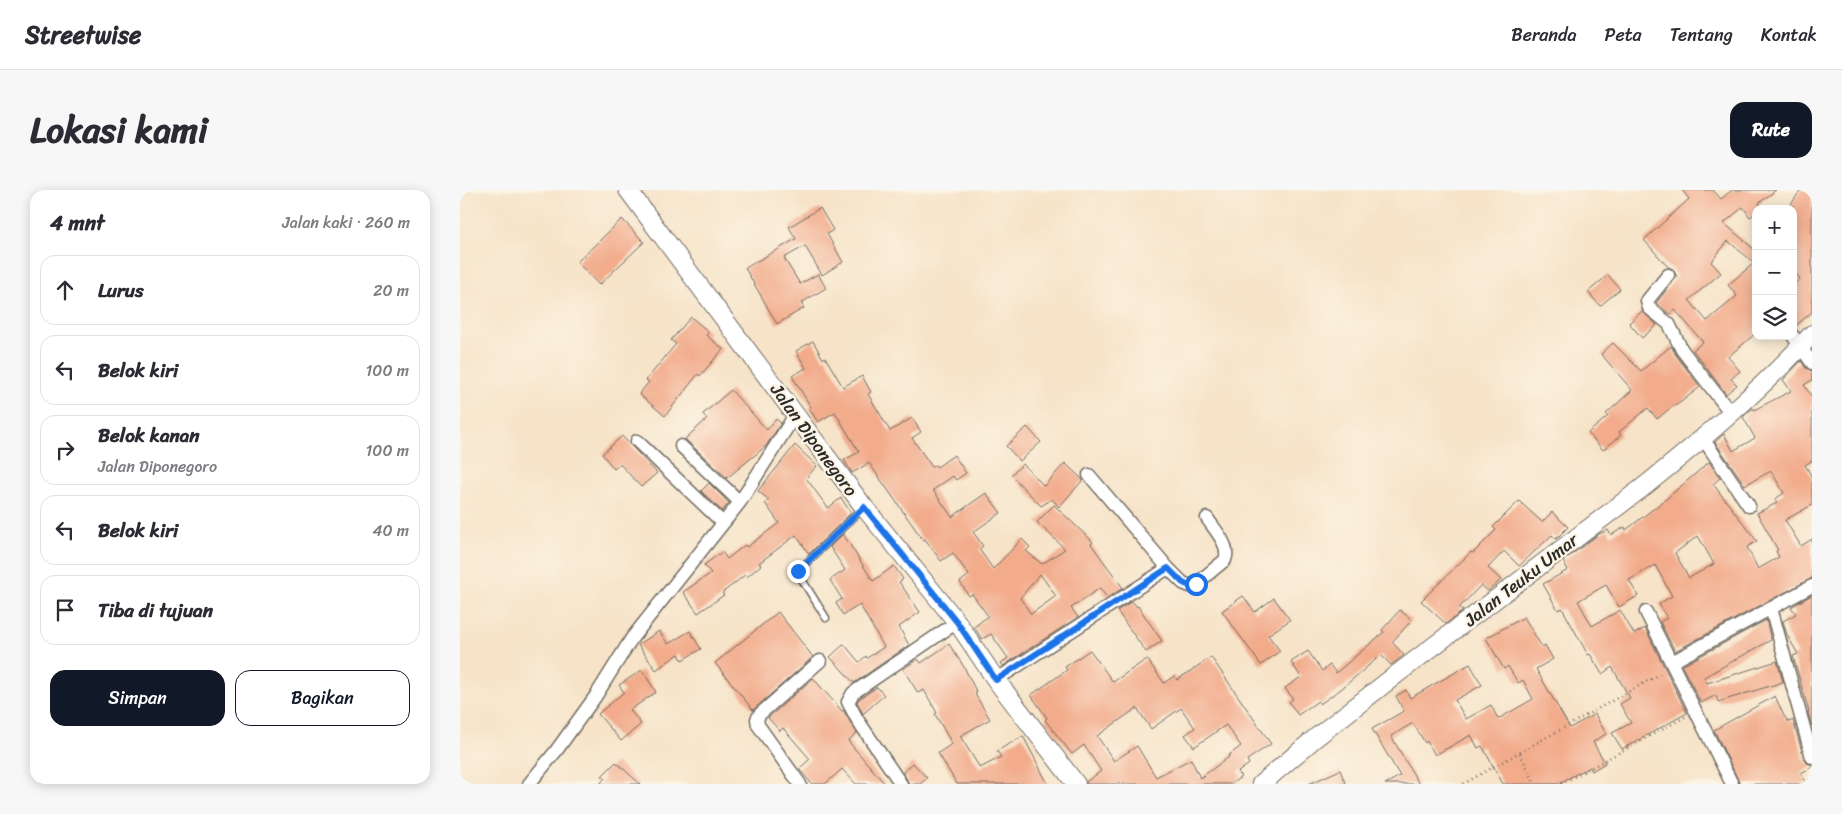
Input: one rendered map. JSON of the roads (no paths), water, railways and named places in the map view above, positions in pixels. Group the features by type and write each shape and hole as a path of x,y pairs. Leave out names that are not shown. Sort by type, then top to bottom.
{"street":[{"name":"Jalan Diponegoro","path":"628,190 864,507 957,622 996,680 1076,784"},
{"path":"1668,276 1647,301 1649,308 1669,324 1682,350 1730,412"},
{"name":"Jalan Teuku Umar","path":"1261,784 1314,739 1397,674 1646,485 1778,370 1796,342 1812,334"},
{"path":"1796,342 1812,363"},
{"path":"529,784 595,698 632,638 740,502 795,415"},
{"path":"1702,437 1749,506"},
{"path":"636,441 723,523"},
{"path":"681,446 740,502"},
{"path":"1089,475 1168,568 1183,583 1190,586 1196,584 1225,560 1227,554 1225,547 1207,518"},
{"path":"996,680 1168,568"},
{"path":"1673,664 1812,586"},
{"path":"1771,608 1812,757"},
{"path":"1646,612 1732,784"},
{"path":"901,784 857,719 848,702 852,693 957,622"},
{"path":"800,784 758,725 757,719 760,714 820,662"}],"lane":[{"path":"826,618 798,571 864,507"}]}
